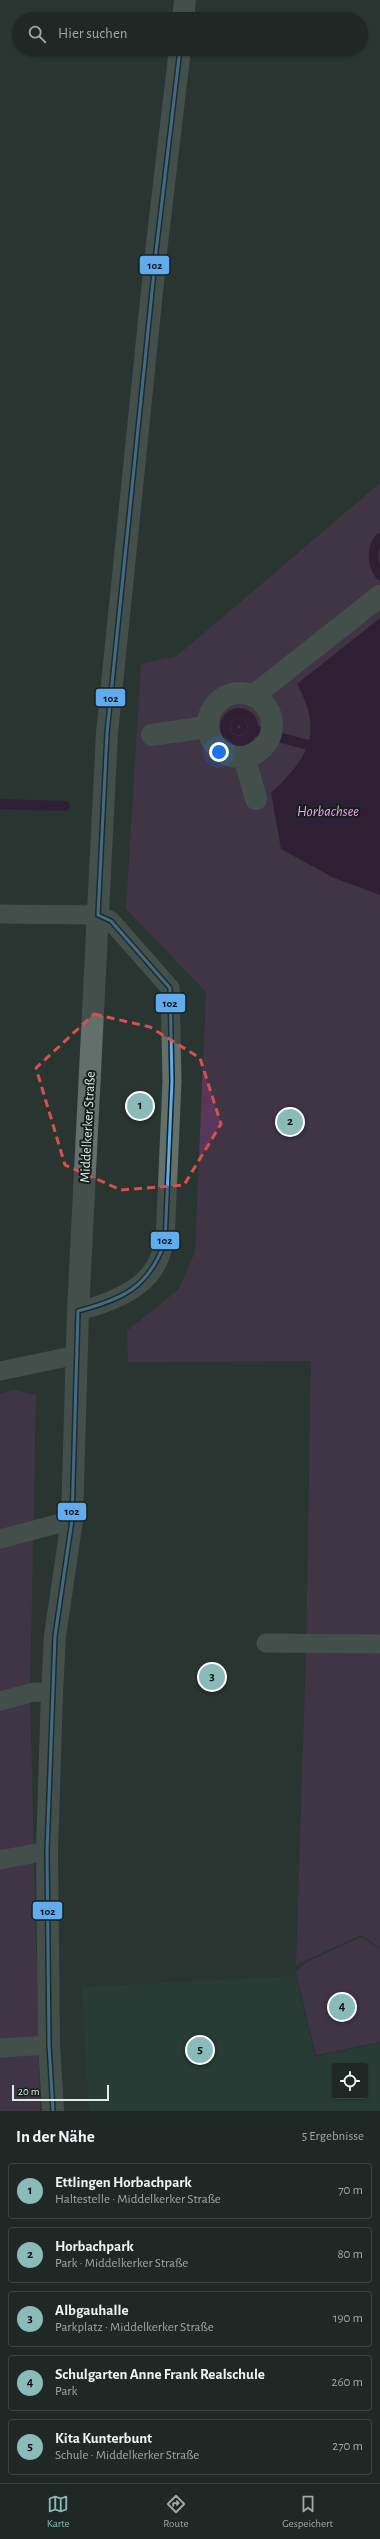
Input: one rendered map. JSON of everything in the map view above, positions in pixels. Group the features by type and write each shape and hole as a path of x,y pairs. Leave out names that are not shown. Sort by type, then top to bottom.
{"street":[{"path":"184,12 185,0"},
{"name":"Middelkerker Straße","path":"53,2111 49,2045 47,1851 52,1693 55,1636 72,1520 78,1311 106,733 156,252 179,56"},
{"path":"253,696 380,596"},
{"path":"239,692 261,699 271,714 269,735 263,748 244,759 228,756 218,749 210,740 206,727 210,715 228,695 239,692"},
{"path":"152,734 206,727"},
{"path":"244,759 256,799"}],"lane":[{"path":"0,914 98,916 112,921 170,988 172,1081 165,1242 156,1267 141,1284 102,1306 78,1311"},
{"path":"0,1372 77,1355"},
{"path":"0,1539 72,1520"},
{"path":"266,1643 380,1644"},
{"path":"0,1701 34,1692 52,1693"},
{"path":"0,1860 47,1851"},
{"path":"0,2048 49,2045"}],"highlighted area":[{"path":"94,1014 150,1027 200,1058 221,1124 184,1185 121,1190 65,1165 36,1068"}],"shaded area":[{"path":"380,483 380,1948 361,1935 296,1965 306,1654 311,1361 128,1362 127,1331 179,1289 195,1252 206,992 126,909 141,664 177,656"},
{"path":"13,1390 36,1395 30,1691 40,2111 0,2111 0,1394"},
{"path":"361,1937 380,1949 380,2042 316,2055 296,1972 307,1962"},
{"path":"295,1976 315,2057 380,2043 380,2111 89,2111 82,1987"}],"water":[{"name":"Horbachsee","path":"380,618 380,895 334,878 281,849 271,793 294,768 303,756 308,744 310,717 305,701 297,684"}],"waterway":[{"path":"380,538 374,552 375,566 380,575"},
{"path":"239,713 249,717 253,727 249,737 239,741 229,737 225,727 229,717 239,713"},
{"path":"239,724 242,727 239,730 236,727 239,724"},
{"path":"252,730 308,745"},
{"path":"0,804 65,806"}],"transit line":[{"name":"102","path":"98,915 107,733 156,252 179,56"},
{"name":"102","path":"78,1311 108,1302 132,1289 142,1281 151,1270 165,1242 172,1081 170,988 111,921 98,915"},
{"name":"102","path":"53,2111 49,2045 47,1851 55,1636 72,1520 78,1311"}],"place":[{"name":"Ettlingen Horbachpark","path":"140,1106"},
{"name":"Horbachpark","path":"290,1122"},
{"name":"Albgauhalle","path":"212,1677"},
{"name":"Schulgarten Anne Frank Realschule","path":"342,2007"},
{"name":"Kita Kunterbunt","path":"200,2050"}]}
